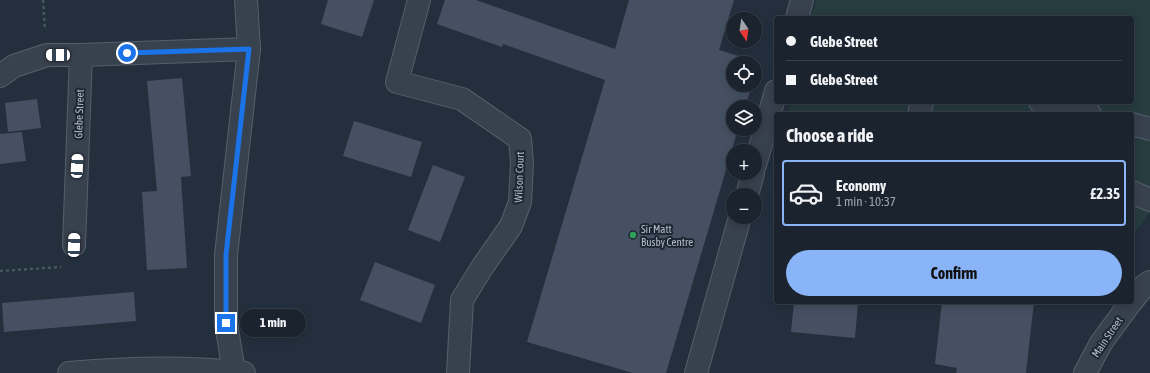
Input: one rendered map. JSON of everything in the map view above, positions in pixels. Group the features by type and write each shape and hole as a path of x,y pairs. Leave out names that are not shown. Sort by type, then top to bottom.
{"street":[{"path":"69,373 202,369 239,372 226,323 226,255 249,49 246,0"},
{"name":"Wilson Court","path":"419,0 397,82 462,99 520,140 522,163 520,202 511,226 483,266 462,300 458,373"},
{"path":"0,76 14,66 47,55 249,49"},
{"name":"Glebe Street","path":"74,245 82,55"},
{"path":"761,144 774,98"},
{"path":"1048,104 1082,112"},
{"path":"1134,125 1150,129"},
{"path":"1134,193 1150,200"},
{"path":"696,373 738,224"},
{"name":"Main Street","path":"1134,299 1144,286 1150,282"},
{"name":"Main Street","path":"1085,373 1101,343 1130,304"}],"path":[{"path":"43,0 47,55"},
{"path":"0,271 78,266 74,245"}],"green space":[{"path":"816,0 1150,0 1150,213 1134,233 1134,112 788,112 790,104 1134,104 1134,16 812,16"}],"building":[{"path":"328,0 374,0 362,37 321,24"},
{"name":"Sir Matt Busby Centre","path":"445,0 476,0 615,49 629,0 734,0 730,12 726,12 726,27 719,50 739,56 726,56 726,92 750,92 747,100 726,100 726,136 736,136 734,144 726,144 726,170 666,373 633,373 527,342 605,80 503,44 502,47 437,24"},
{"path":"182,78 191,176 181,177 187,268 147,270 142,192 157,191 147,81"},
{"path":"37,99 41,128 8,132 5,103"},
{"path":"354,121 422,142 411,177 343,156"},
{"path":"22,132 26,161 0,164 0,134"},
{"path":"433,165 465,177 440,242 408,230"},
{"path":"375,262 435,285 421,323 360,300"},
{"path":"134,292 136,321 4,332 2,303"},
{"path":"794,304 858,304 855,338 791,332"},
{"path":"942,304 1034,304 1026,373 956,373 957,368 935,364"}],"place":[{"name":"Sir Matt Busby Centre","path":"633,235"}],"route":[{"path":"127,53 249,49 226,255 226,323"}]}
